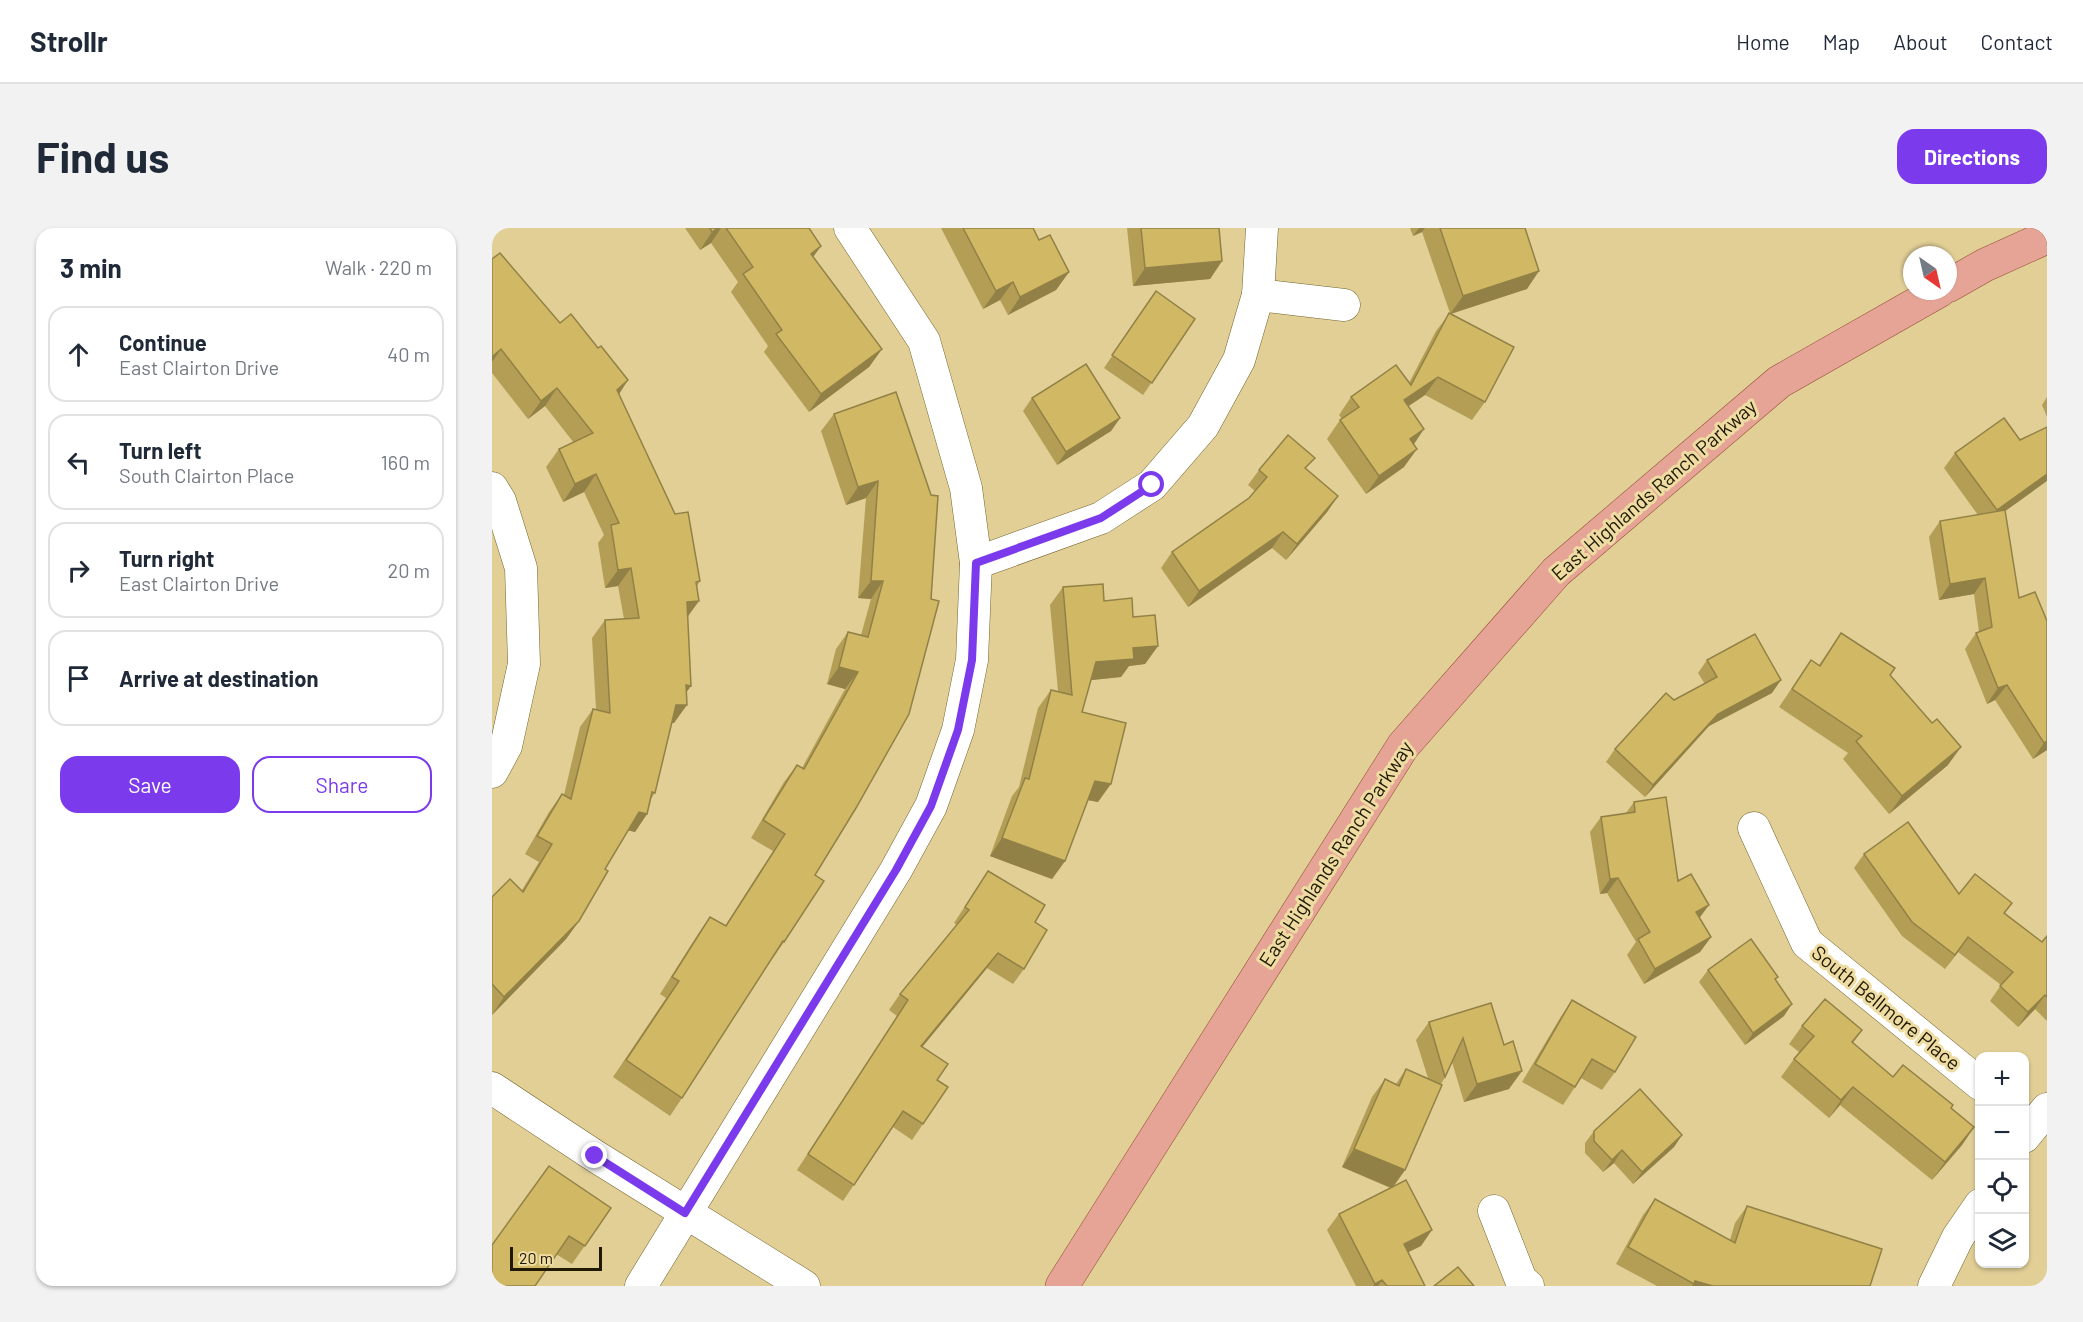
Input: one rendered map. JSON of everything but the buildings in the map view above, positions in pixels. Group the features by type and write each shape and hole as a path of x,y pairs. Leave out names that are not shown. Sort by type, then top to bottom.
{"main road":[{"path":"1957,281 1985,265 2047,237"},
{"name":"East Highlands Ranch Parkway","path":"1062,1286 1403,746 1556,572 1779,382 1923,300"}],"street":[{"path":"641,1286 896,870 931,806 958,730 972,660 976,563 966,488 924,341 850,228"},
{"path":"976,563 1101,518 1152,485 1203,426 1239,360 1258,295 1262,228"},
{"path":"1258,295 1344,305"},
{"path":"492,488 500,501 521,568 524,664 506,746 492,772"},
{"name":"South Bellmore Place","path":"1754,828 1807,943 1975,1080"},
{"path":"492,1088 685,1213 804,1286"},
{"path":"1494,1211 1521,1280 1528,1286"},
{"path":"1934,1286 1958,1237 1975,1212"}],"route":[{"path":"595,1156 685,1213 896,870 931,806 958,730 972,660 976,563 1101,518 1152,485"}]}
